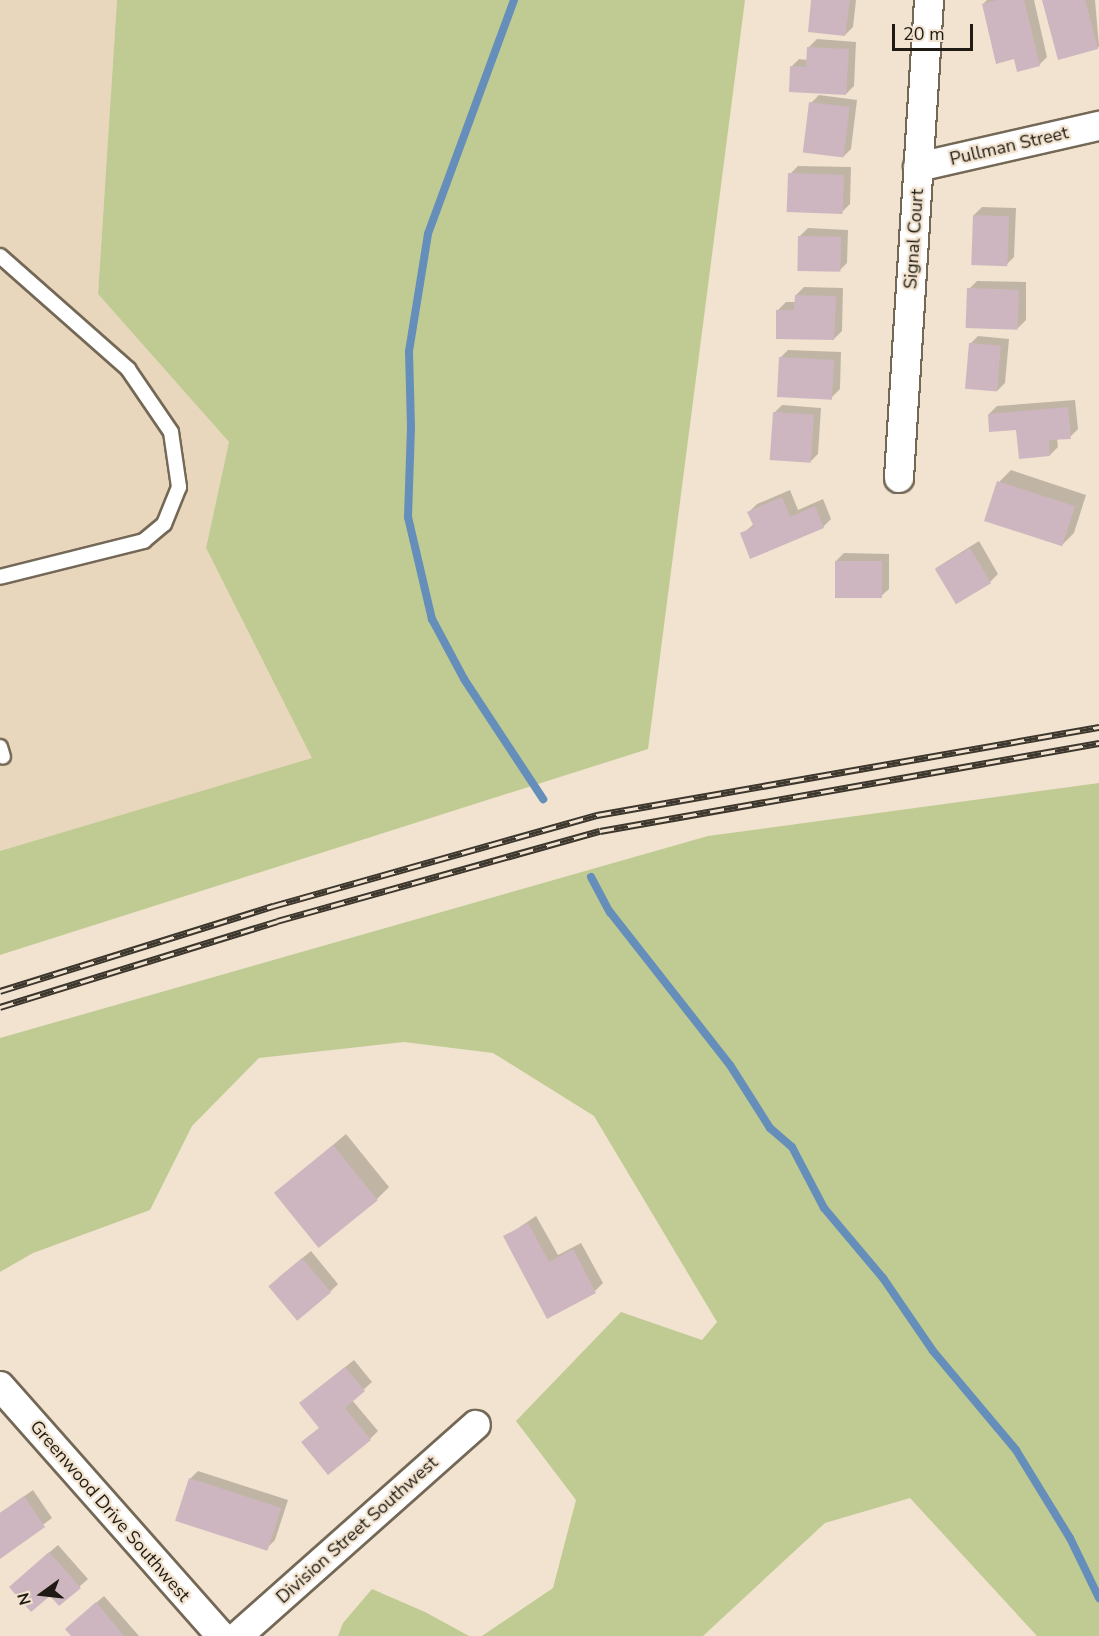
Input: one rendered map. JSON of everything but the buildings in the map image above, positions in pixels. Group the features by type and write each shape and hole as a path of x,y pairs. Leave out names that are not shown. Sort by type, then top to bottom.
{"street":[{"name":"Signal Court","path":"899,478 929,0"},
{"name":"Pullman Street","path":"918,167 1099,126"},
{"name":"Greenwood Drive Southwest","path":"0,1386 221,1636"},
{"name":"Division Street Southwest","path":"238,1636 476,1425"}],"lane":[{"path":"0,256 128,369 171,432 179,487 164,524 144,541 0,577"}],"shaded area":[{"path":"0,0 117,0 98,294 229,442 206,548 313,758 0,851"}],"green space":[{"path":"117,0 745,0 648,749 0,955 0,851 312,758 206,548 229,442 98,294"},
{"path":"1099,783 1099,1636 1037,1636 910,1498 825,1523 703,1636 482,1636 553,1588 576,1500 516,1421 621,1312 702,1340 717,1322 594,1116 493,1053 404,1042 259,1058 192,1126 150,1210 33,1253 0,1272 0,1038 708,836"},
{"path":"372,1589 425,1612 469,1636 338,1636 343,1623"}],"waterway":[{"path":"514,0 428,234 409,351 411,427 408,517 432,619 464,679 543,799"},
{"path":"591,877 610,912 730,1065 770,1128 792,1147 824,1208 883,1278 933,1351 1016,1450 1070,1538 1099,1598"}],"railway":[{"path":"0,991 273,906 597,815 1099,727"},
{"path":"0,1007 277,921 600,831 1099,743"}]}
